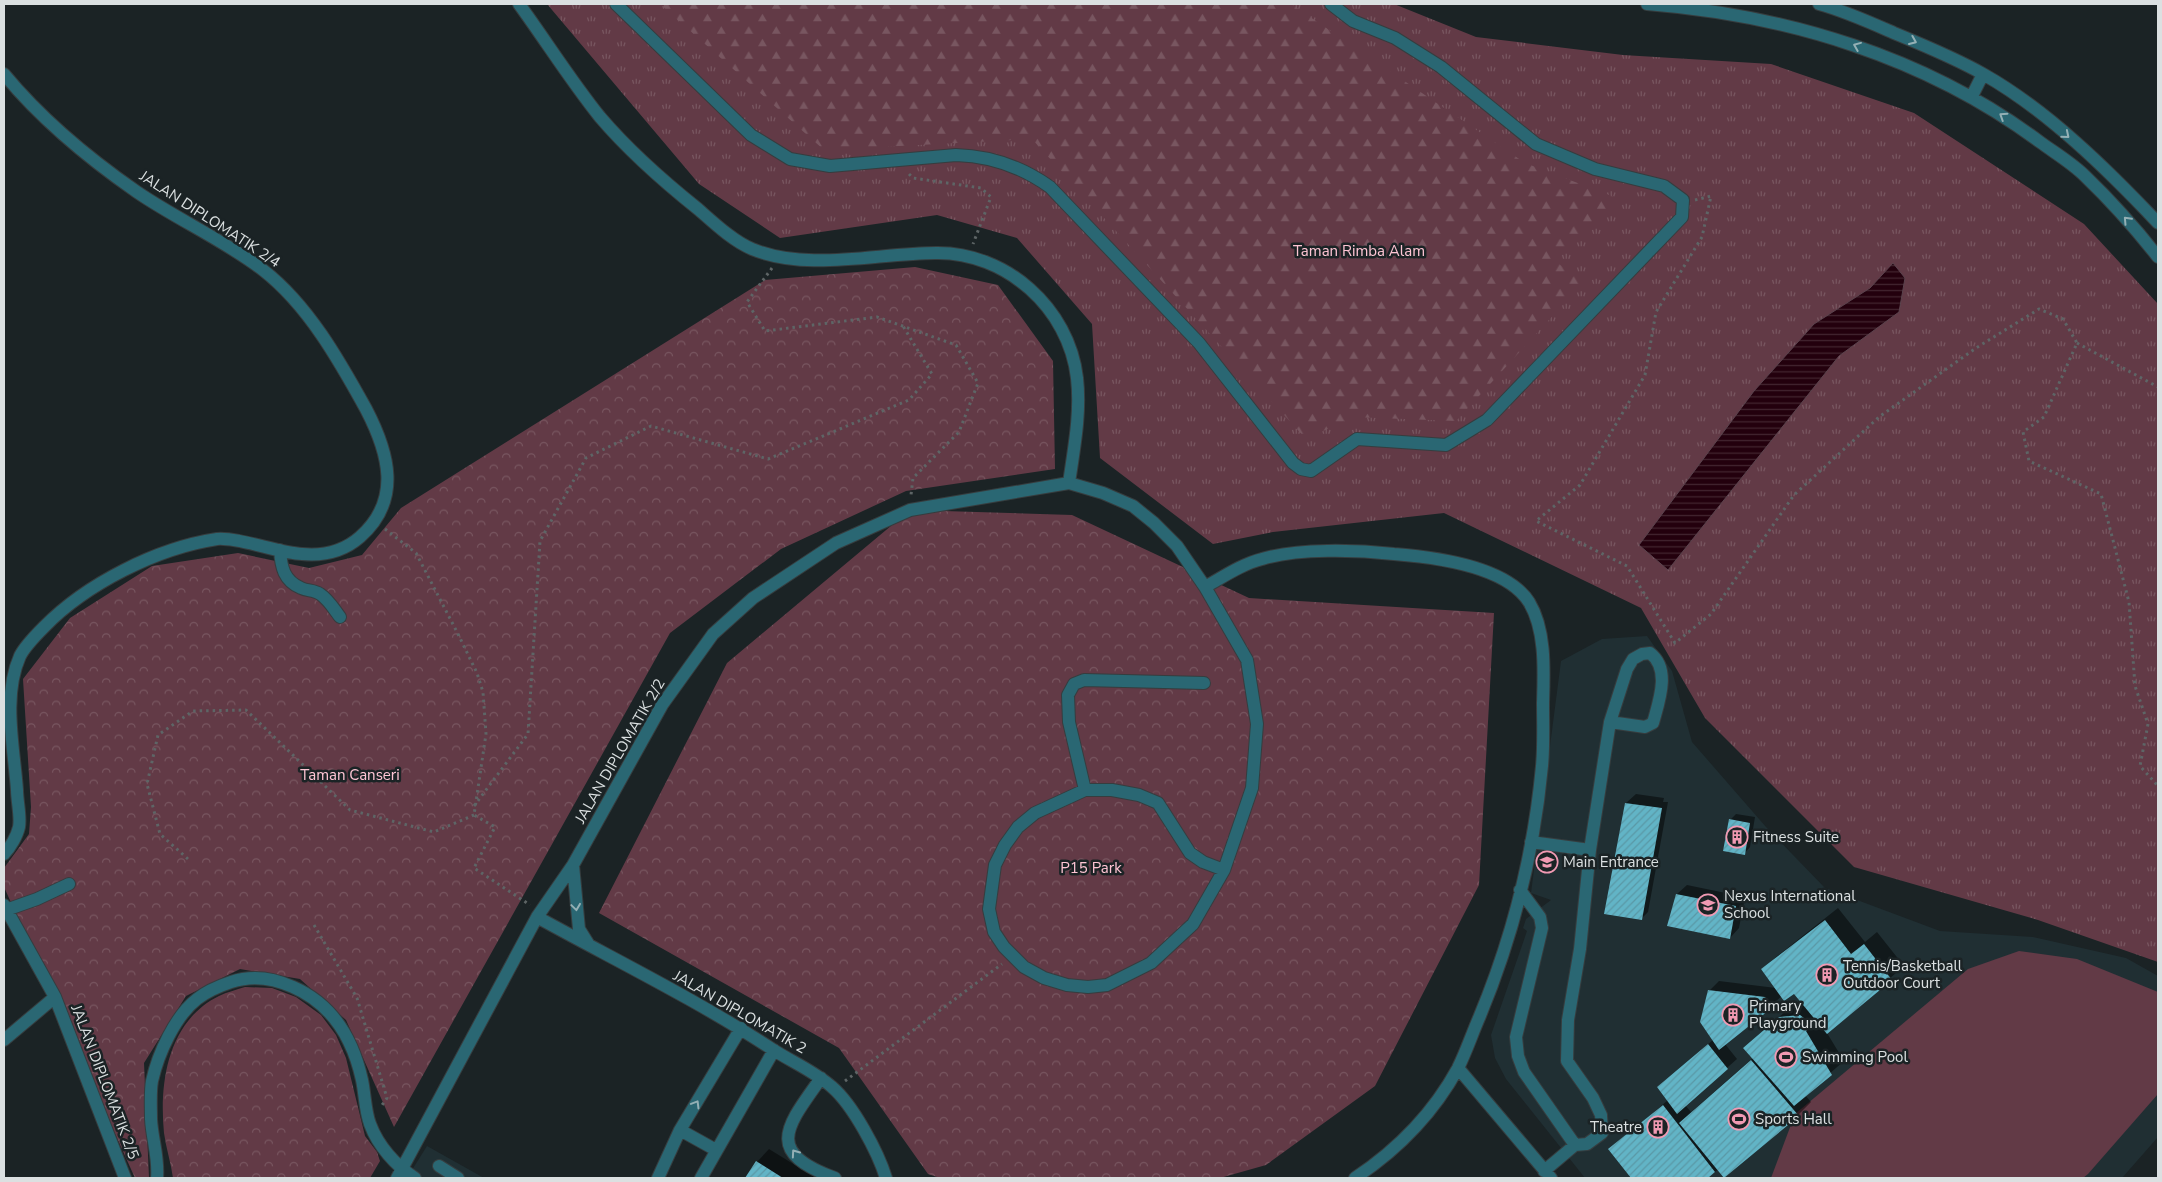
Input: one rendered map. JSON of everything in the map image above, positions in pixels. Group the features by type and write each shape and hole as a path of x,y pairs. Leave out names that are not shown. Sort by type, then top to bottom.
{"street":[{"path":"519,4 600,116 646,165 721,228 751,248 780,258 806,262 937,252 969,256 992,264 1026,284 1046,305 1059,324 1076,377 1078,424 1069,483"},
{"path":"616,4 751,135 790,159 830,166 956,155 976,156 1018,168 1033,175 1050,187 1199,343 1293,463 1301,469 1311,471 1357,439 1446,445 1487,420 1682,217 1683,203 1683,200 1664,186 1595,169 1536,144 1441,68 1395,38 1353,21 1331,4"},
{"path":"1647,4 1695,8 1784,24 1851,44 1972,96 2018,125 2084,175 2158,257"},
{"path":"1820,4 1840,10 1894,33 1983,74 2028,104 2109,172 2158,223"},
{"name":"JALAN DIPLOMATIK 2/4","path":"4,74 26,101 63,136 138,193 264,271 287,293 315,326 367,411 384,448 388,495 381,513 374,521 354,542 335,552 303,554 220,539 140,561 95,587 45,626 21,655 10,698 19,827 4,854"},
{"path":"1972,96 1983,74"},
{"name":"JALAN DIPLOMATIK 2/2","path":"400,1174 539,914 573,865 662,705 713,634 754,598 836,543 910,510 1069,483 1104,493 1133,506 1154,523 1177,546 1205,587 1247,660 1257,724 1252,788 1224,870 1193,924 1151,963 1106,985 1067,985 1044,978 1024,967 1013,956 994,932 992,925 990,909 995,865 1005,845 1018,827 1029,818 1063,799 1085,790 1139,795 1158,803 1190,853 1203,862 1224,870"},
{"path":"280,550 286,577 300,588 319,593 330,603 340,617"},
{"path":"1205,587 1263,558 1339,550 1402,554 1472,567 1496,574 1516,587 1529,602 1539,626 1544,670 1542,766 1531,842 1497,974 1458,1068 1426,1115 1393,1149 1355,1178"},
{"path":"1458,1068 1548,1174 1575,1144 1587,1144 1602,1133 1601,1115 1593,1098 1567,1061 1568,1020 1580,948 1590,850 1610,722 1627,669 1633,659 1642,654 1650,653 1662,665 1663,676 1653,722 1645,727 1610,722"},
{"path":"1085,790 1069,722 1068,695 1074,684 1084,680 1204,683"},
{"path":"1531,842 1590,850"},
{"path":"573,865 579,929 589,946"},
{"path":"5,907 37,899 69,884"},
{"path":"1520,890 1540,917 1542,928 1516,1037 1518,1056 1524,1072 1575,1144"},
{"name":"JALAN DIPLOMATIK 2/5","path":"5,907 55,997 125,1178"},
{"name":"JALAN DIPLOMATIK 2","path":"539,914 589,946 741,1028 821,1078 834,1089 870,1142 886,1178"},
{"path":"157,1178 158,1166 151,1119 152,1081 160,1058 181,1018 197,999 218,987 238,980 259,978 281,982 304,992 323,1004 340,1024 352,1046 362,1078 369,1123 377,1140 400,1174 415,1178"},
{"name":"JALAN DIPLOMATIK 2/5","path":"4,1040 55,997"},
{"path":"658,1178 680,1130 741,1028"},
{"path":"701,1178 774,1050"},
{"path":"821,1078 790,1124 789,1144 794,1155 804,1164 835,1178"},
{"path":"680,1130 716,1150"},
{"path":"440,1166 458,1178"}],"path":[{"path":"896,161 913,178 981,188 991,197 969,256"},
{"path":"1683,203 1711,196 1702,237 1656,312 1645,375 1580,485 1536,521 1628,566 1675,643 1711,614 1794,495 1880,417 1976,348 2039,309 2063,319 2078,342 2158,387"},
{"path":"780,258 747,302 765,331 877,317 956,345 978,383 959,432 913,478 910,510"},
{"path":"474,806 528,734 540,541 586,458 651,426 768,459 909,400 932,374 903,326"},
{"path":"2078,342 2044,417 2023,432 2029,461 2102,494 2129,602 2135,686 2148,724 2140,766 2158,786"},
{"path":"374,521 416,553 433,583 477,673 483,692 486,734 474,816"},
{"path":"188,859 160,834 147,784 158,735 193,711 246,710 350,810 434,832 474,816"},
{"path":"474,816 495,828 474,868 539,914"},
{"path":"314,925 357,998 387,1098 369,1123"},
{"path":"834,1089 1013,956"}],"shaded area":[{"path":"1893,263 1905,278 1899,312 1839,356 1668,570 1639,545 1754,391 1814,324 1870,288"},
{"name":"Nexus International School","path":"1647,636 1672,671 1692,742 1766,827 1825,888 1940,931 2033,937 2126,958 2158,976 2158,1137 2122,1178 1585,1178 1506,1079 1495,1058 1491,1035 1527,931 1523,928 1526,919 1551,900 1531,893 1561,661 1602,639"},
{"path":"427,1146 484,1178 407,1178"}],"green space":[{"path":"547,4 1394,4 1476,37 1623,55 1771,64 1914,113 2084,224 2158,304 2158,962 2038,920 1854,867 1705,718 1641,608 1444,513 1273,532 1213,544 1100,458 1092,324 1017,238 937,215 780,238 699,184"},
{"name":"Taman Rimba Alam","path":"660,4 1291,4 1525,163 1625,201 1553,259 1583,283 1456,421 1353,417 1306,439 1032,139 824,150"},
{"name":"Taman Canseri","path":"915,267 998,285 1053,361 1055,469 906,491 781,549 670,633 394,1127 346,1020 300,979 240,969 186,996 144,1063 149,1178 135,1178 4,887 4,868 29,834 31,807 23,679 70,618 152,566 238,553 309,568 362,555 401,508 765,280"},
{"name":"P15 Park","path":"910,510 1072,515 1249,598 1494,613 1479,885 1375,1086 1266,1165 1220,1178 940,1178 928,1174 839,1048 599,913 727,663"},
{"path":"2019,951 2077,959 2158,992 2158,1094 2088,1174 2083,1178 1771,1178 1795,1114 1968,969"},
{"path":"245,987 272,988 296,997 321,1015 336,1035 346,1058 365,1136 377,1152 380,1161 370,1178 173,1178 164,1133 163,1113 163,1094 170,1055 188,1021 202,1007 219,996"}],"building":[{"path":"1625,803 1662,808 1642,920 1604,914"},
{"name":"Fitness Suite","path":"1729,819 1750,823 1745,855 1723,851"},
{"path":"1676,894 1736,906 1730,939 1667,926"},
{"name":"Tennis/Basketball Outdoor Court","path":"1825,920 1851,954 1864,944 1892,980 1827,1034 1794,994 1784,1001 1761,969"},
{"name":"Primary Playground","path":"1708,990 1765,997 1773,1007 1719,1050 1700,1022"},
{"name":"Swimming Pool","path":"1800,1015 1813,1025 1806,1031 1832,1075 1794,1106 1743,1048 1779,1017"},
{"path":"1708,1044 1728,1069 1677,1114 1657,1087"},
{"name":"Sports Hall","path":"1751,1060 1799,1116 1724,1178 1679,1123"},
{"name":"Theatre","path":"1663,1105 1715,1172 1708,1178 1631,1178 1608,1149"},
{"path":"756,1161 783,1178 745,1178"}],"place":[{"name":"Fitness Suite","path":"1737,837"},
{"name":"Main Entrance","path":"1547,862"},
{"name":"Nexus International School","path":"1708,905"},
{"name":"Tennis/Basketball Outdoor Court","path":"1827,975"},
{"name":"Primary Playground","path":"1733,1015"},
{"name":"Swimming Pool","path":"1786,1057"},
{"name":"Sports Hall","path":"1739,1119"},
{"name":"Theatre","path":"1658,1127"}]}
